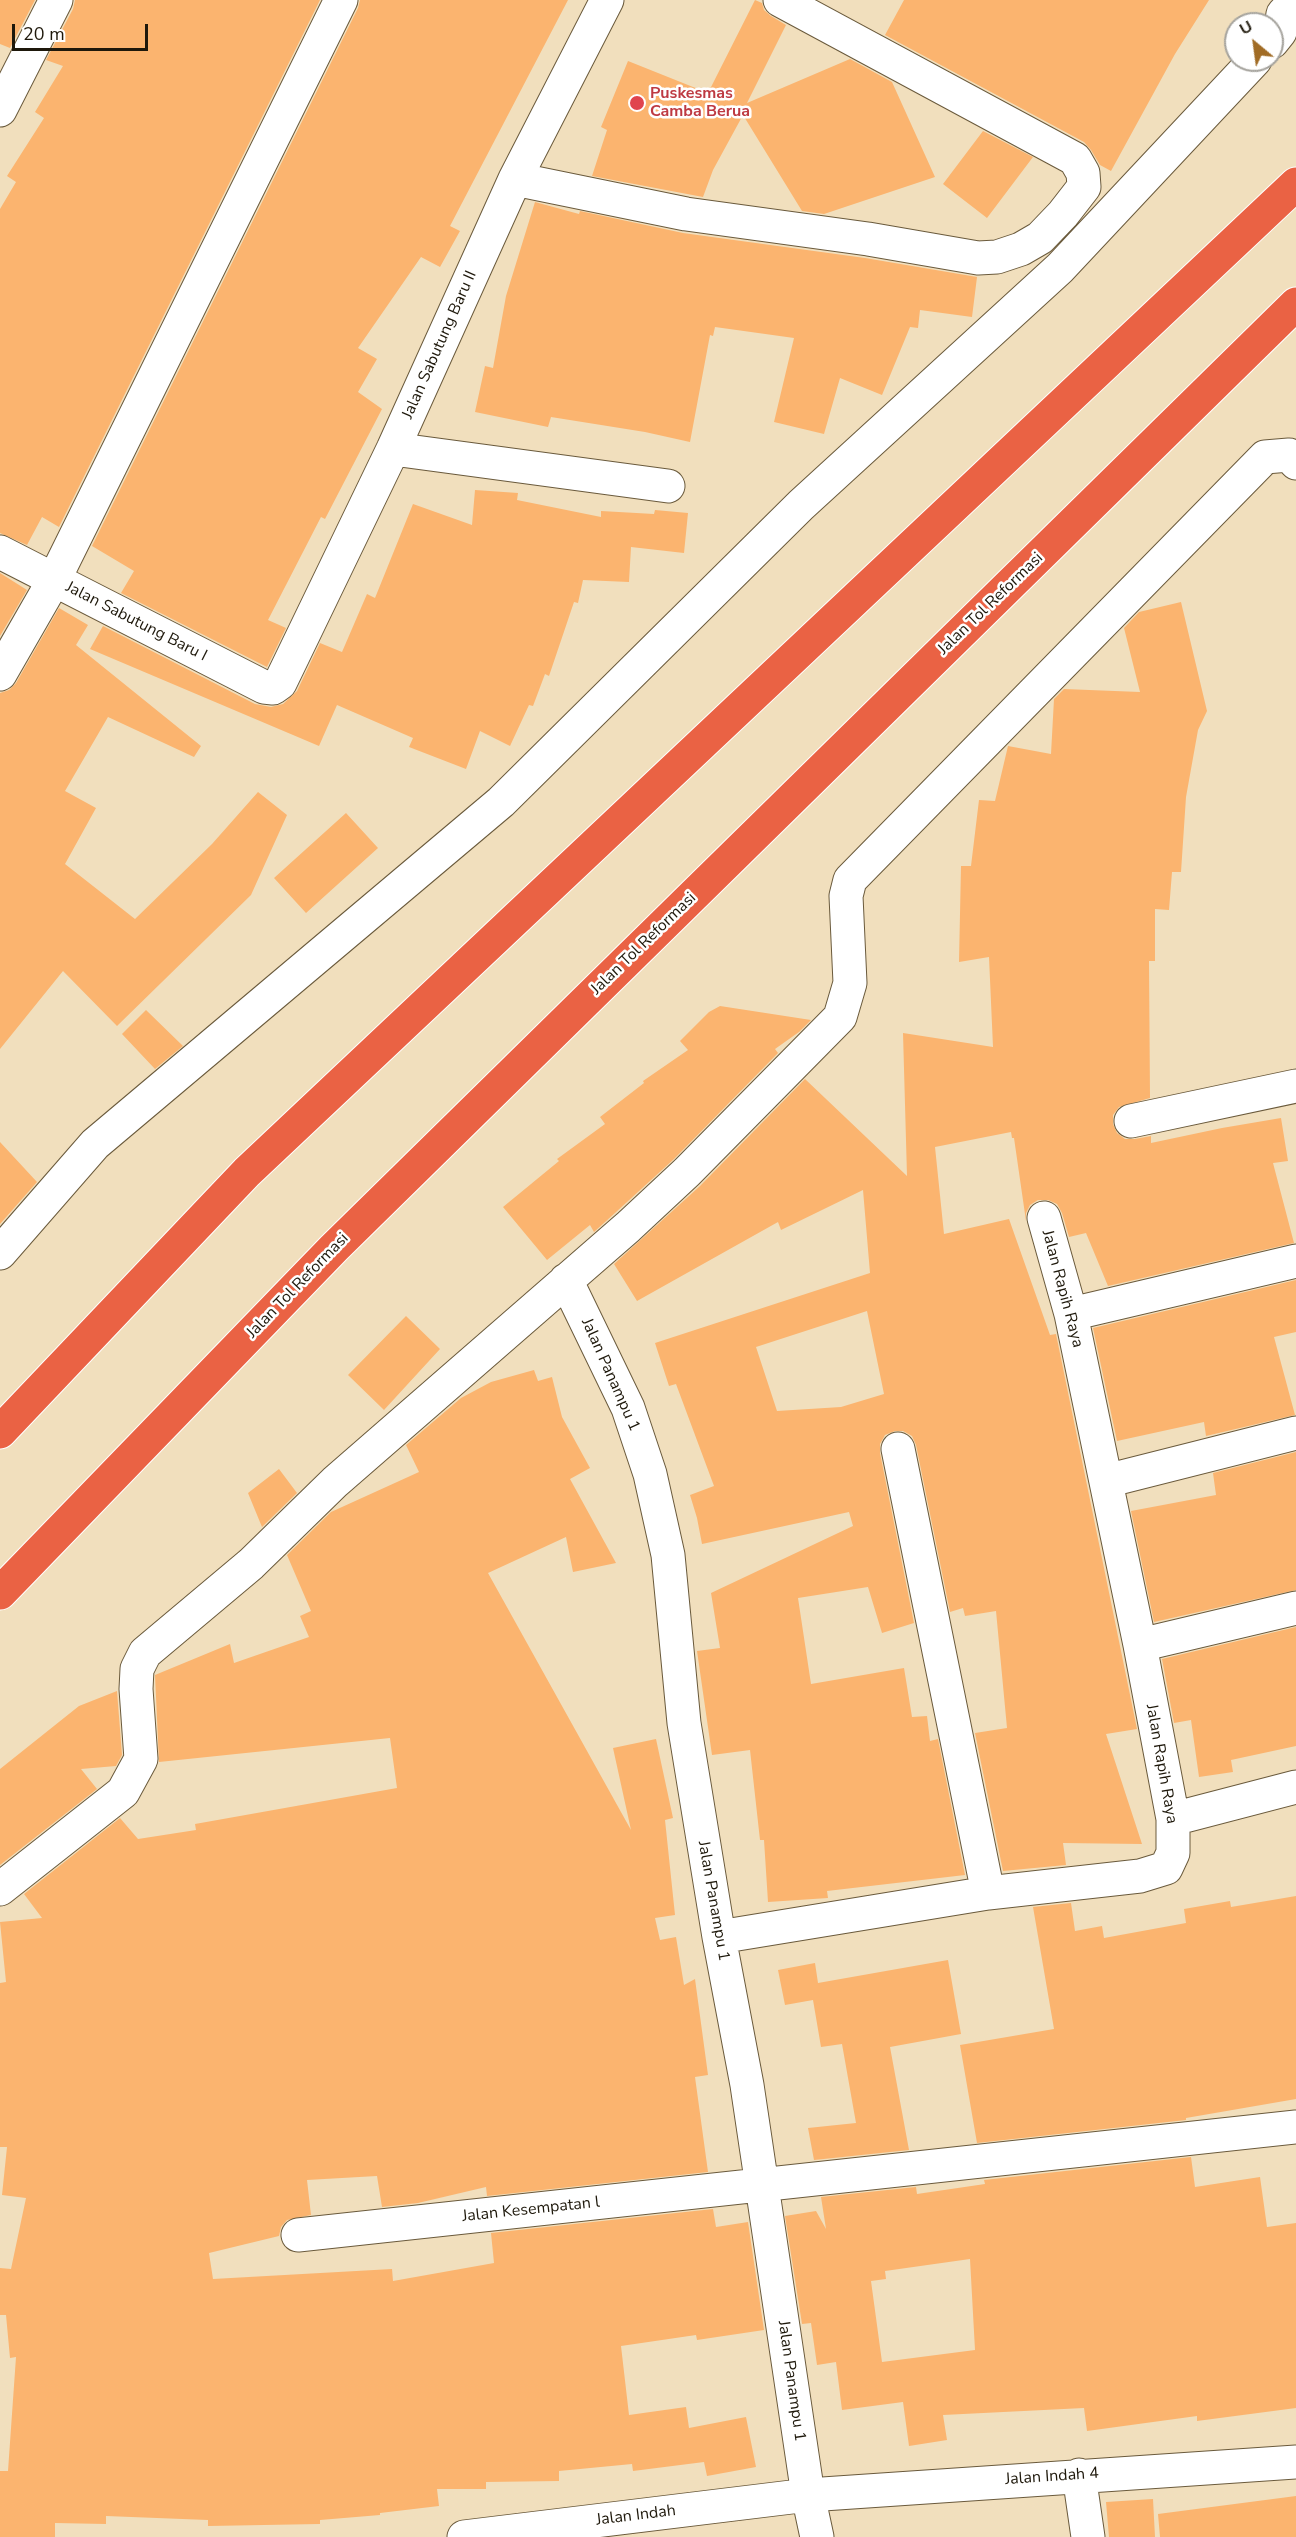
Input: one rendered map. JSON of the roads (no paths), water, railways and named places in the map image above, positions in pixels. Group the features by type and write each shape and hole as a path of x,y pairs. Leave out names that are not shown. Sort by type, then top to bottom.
{"highway":[{"path":"0,1432 247,1172 1289,190"},
{"name":"Jalan Tol Reformasi","path":"0,1593 334,1248 1296,304"}],"street":[{"path":"0,110 56,0"},
{"path":"0,674 54,580 340,0"},
{"name":"Jalan Sabutung Baru II","path":"273,688 286,674 393,449 515,179 607,0"},
{"path":"515,179 686,214 868,239 978,258 997,257 1021,249 1040,237 1063,214 1084,187 1083,173 1075,159 780,0"},
{"path":"1284,13 1296,0"},
{"path":"0,1253 95,1144 501,802 801,505 1060,268 1244,72"},
{"path":"393,449 668,486"},
{"path":"0,1889 123,1792 141,1759 136,1689 137,1669 145,1653 251,1564 335,1482 687,1172 840,1017 850,983 846,896 850,880 1265,457 1290,452"},
{"name":"Jalan Sabutung Baru I","path":"0,552 264,687 273,688"},
{"path":"1131,1121 1296,1086"},
{"name":"Jalan Rapih Raya","path":"719,1937 988,1893 1156,1872 1166,1868 1173,1853 1173,1819 1140,1645 1071,1314 1044,1218"},
{"path":"1071,1314 1296,1261"},
{"name":"Jalan Panampu 1","path":"566,1280 628,1408 655,1497 668,1555 684,1724 719,1937 747,2085 808,2494 817,2537"},
{"path":"1106,1481 1296,1433"},
{"path":"898,1449 988,1893"},
{"path":"1140,1645 1296,1608"},
{"path":"1173,1819 1296,1787"},
{"name":"Jalan Kesempatan l","path":"298,2235 1296,2127"},
{"name":"Jalan Indah 4","path":"808,2494 1296,2462"},
{"path":"1079,2475 1088,2537"},
{"name":"Jalan Indah","path":"464,2537 808,2494"}],"place":[{"name":"Puskesmas Camba Berua","path":"637,103"}]}
